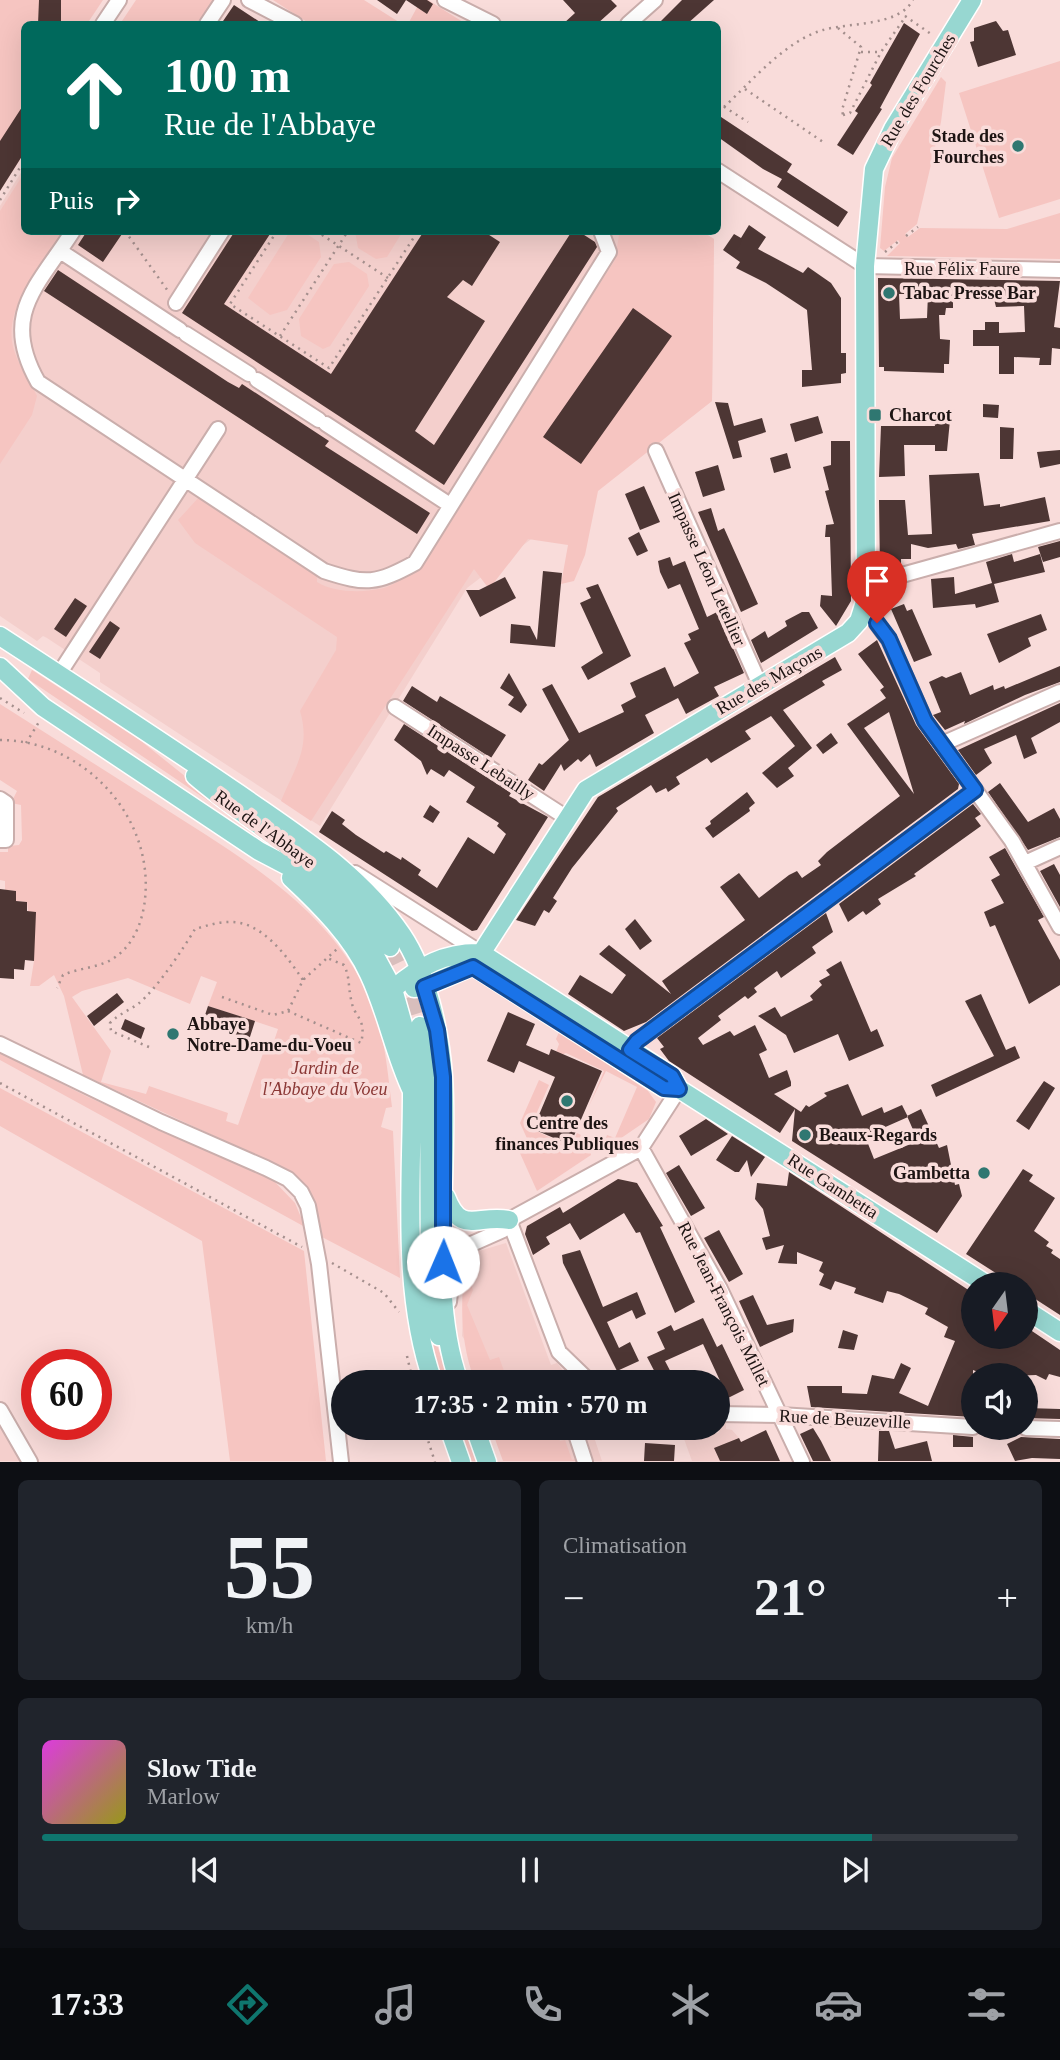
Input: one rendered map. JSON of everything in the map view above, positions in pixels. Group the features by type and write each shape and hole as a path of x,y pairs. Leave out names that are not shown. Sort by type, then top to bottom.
{"main road":[{"name":"Rue des Fourches","path":"865,266 872,183 880,151 972,0"},
{"path":"863,612 866,585 865,266"},
{"name":"Rue des Maçons","path":"477,960 581,795 600,778 848,633 863,612"},
{"name":"Rue de l'Abbaye","path":"0,636 130,720 335,861 376,900 402,936 418,968 432,1009 440,1052 436,1154"},
{"name":"Rue de l'Abbaye","path":"0,667 41,715"},
{"name":"Rue de l'Abbaye","path":"0,686 41,715 259,850 301,873 336,903 362,932 393,989 408,1042 412,1091 414,1297 420,1342 429,1370"},
{"name":"Rue de l'Abbaye","path":"130,720 230,806 306,858 346,890 374,922 390,947"},
{"name":"Rue de l'Abbaye","path":"259,850 313,898 338,927 369,972 385,1014 397,1061 412,1091"},
{"path":"393,989 418,968 451,954 477,960"},
{"path":"393,989 424,987 477,960"},
{"name":"Rue de l'Abbaye","path":"477,960 672,1076 679,1089"},
{"name":"Rue de l'Abbaye","path":"477,960 664,1088 679,1089"},
{"path":"420,1026 436,1154 445,1194 446,1323 456,1370"},
{"name":"Rue Gambetta","path":"679,1089 967,1272"},
{"path":"436,1154 430,1300 443,1348 454,1370"},
{"path":"445,1194 457,1218 467,1222 493,1217 509,1220"},
{"path":"1038,1318 1060,1332"},
{"path":"454,1440 461,1461"},
{"path":"479,1440 487,1461"}],"street":[{"path":"105,21 119,0"},
{"path":"209,21 223,0"},
{"path":"249,0 289,21"},
{"path":"445,0 487,21"},
{"path":"631,21 655,0"},
{"path":"721,174 865,266"},
{"path":"70,235 24,302 17,322 18,345 26,365 38,382 324,571 353,581 383,580 415,563 609,252 603,235"},
{"path":"176,303 219,235"},
{"path":"60,251 450,505"},
{"name":"Rue Félix Faure","path":"865,266 1060,270"},
{"path":"60,674 218,429"},
{"name":"Impasse Léon Letellier","path":"656,451 760,685"},
{"path":"866,585 1060,531"},
{"path":"863,612 872,617 889,639 925,721 1025,863 1060,927"},
{"path":"0,646 64,688 102,702"},
{"path":"942,744 1060,692"},
{"name":"Impasse Lebailly","path":"395,707 567,818"},
{"path":"630,1050 637,1041 975,790"},
{"path":"0,799 6,803 6,840 0,841"},
{"path":"1025,863 1060,847"},
{"name":"Rue de l'Abbaye","path":"335,861 477,960"},
{"path":"0,1044 161,1122 267,1168 288,1179 301,1192 308,1206 319,1264 341,1461"},
{"path":"446,1323 454,1255 503,1230 509,1220 640,1148 679,1089"},
{"name":"Rue Jean-François Millet","path":"640,1148 720,1289 802,1461"},
{"path":"509,1220 559,1352 578,1370"},
{"path":"0,1410 30,1461"},
{"name":"Rue de Beuzeville","path":"730,1414 961,1426"},
{"path":"1038,1428 1060,1429"},
{"path":"452,1440 452,1461"},
{"path":"578,1440 585,1461"}],"path":[{"path":"837,27 859,43 860,52 842,110 843,115 850,113 881,52 913,0"},
{"path":"724,107 807,36 837,27 904,15 938,38"},
{"path":"860,52 881,52"},
{"path":"744,89 826,144"},
{"path":"721,105 748,122"},
{"path":"0,200 21,167"},
{"path":"906,236 918,227"},
{"path":"127,235 176,303"},
{"path":"274,235 230,304 329,368 415,235"},
{"path":"322,235 388,278"},
{"path":"280,336 345,235"},
{"path":"885,253 900,241"},
{"path":"26,743 41,715"},
{"path":"0,740 26,743 60,755 111,791 128,814 145,863 144,907 131,942 118,956 103,964 63,975 57,988"},
{"path":"149,1047 111,1031 110,1023 120,1013 138,1003 181,952 195,929 238,922 274,942 303,979"},
{"path":"288,1011 303,979 342,945"},
{"path":"222,997 273,1015 288,1011 361,1043 364,1025 350,997 350,976 344,965 327,958"},
{"path":"0,1083 309,1250"},
{"path":"327,1260 394,1302"},
{"path":"428,1440 435,1461"}],"shaded area":[{"path":"21,173 21,235 708,235 714,239 712,401 467,588 320,826 100,682 100,673 47,638 43,636 37,641 0,616 0,206"},
{"path":"506,1243 551,1365 557,1363 563,1370 486,1370 462,1336 466,1260 472,1253"},
{"path":"0,1425 20,1455 22,1461 0,1461"},
{"path":"730,1430 739,1438 749,1461 692,1461 684,1440 730,1440"},
{"path":"522,1440 595,1440 602,1461 529,1461"}],"green space":[{"path":"0,0 103,0 89,21 21,21 21,158 0,191"},
{"path":"136,0 217,0 203,21 122,21"},
{"path":"273,0 364,0 397,21 305,21"},
{"path":"421,0 428,0 461,21 410,21"},
{"name":"Stade des Fourches","path":"1060,61 1060,199 999,218 959,93"},
{"path":"941,77 946,82 941,122 917,224 905,234 908,237 920,228 1007,229 1060,213 1060,259 887,256 900,243 898,240 884,251 880,248 885,187 892,158"},
{"path":"21,178 21,235 63,235 28,285 14,316 13,347 37,396 32,415 0,464 0,211"},
{"path":"288,235 308,235 319,242 321,257 287,310 270,315 248,298"},
{"path":"356,235 401,235 387,257 376,259 358,248"},
{"path":"619,235 708,235 714,239 712,401 598,491 585,555 574,581 561,584 568,545 528,539 489,589 474,569 311,821 281,801 303,747 300,711 336,650 337,637 195,543 178,520 200,496 317,571 317,582 324,586 340,590 367,591 397,582 418,568 615,260"},
{"path":"349,262 367,274 369,286 330,346 323,349 301,336 299,319 334,264"},
{"path":"32,670 141,741 216,801 213,804 28,679"},
{"name":"Jardin de l'Abbaye du Voeu","path":"0,704 243,860 299,904 324,929 365,988 381,1031 392,1107 386,1108 381,1127 393,1131 400,1278 322,1237 310,1195 283,1168 83,1075 64,996 54,975 39,986 30,986 34,961 27,902 16,901 16,891 5,890 5,881 0,880 0,852 8,852 8,846 19,845 22,840 21,805 11,803 17,791 0,780","holes":["201,976 217,982 208,1006 278,1029 272,1047 266,1045 238,1125 226,1121 228,1113 149,1086 146,1094 101,1082 111,1051 72,997 82,991 128,978 190,1004"]},
{"path":"559,1032 648,1091 656,1102 649,1119 611,1145 604,1143 607,1135 615,1138 637,1087 606,1071 588,1108 604,1071 566,1053 554,1058 559,1044 556,1039"},
{"path":"0,1053 88,1097 273,1180 295,1203 305,1227 0,1060"},
{"path":"539,1080 549,1085 530,1128 570,1147 577,1133 581,1135 578,1145 590,1151 591,1155 537,1191 519,1151 530,1145 520,1123"},
{"path":"0,1088 304,1251 326,1461 230,1461 202,1241 0,1126"},
{"path":"464,1267 473,1290 467,1305 490,1360 499,1357 504,1370 472,1370 463,1325"},
{"path":"430,1325 446,1370 438,1370 426,1330"},
{"path":"462,1440 470,1440 478,1461 469,1461"},
{"path":"495,1440 565,1440 572,1460 578,1458 579,1461 503,1461"}],"building":[{"path":"39,0 61,0 61,21 38,21"},
{"path":"377,0 406,0 397,14"},
{"path":"406,0 427,0 433,4 427,14"},
{"path":"563,0 611,0 617,6 600,21 566,21 575,13"},
{"path":"682,0 714,0 690,21 661,21"},
{"path":"234,5 258,21 223,21"},
{"path":"996,21 1003,31 1008,30 1016,55 978,67 970,42 974,41 974,28"},
{"path":"904,23 920,34 880,108 882,109 853,155 837,145 858,113 855,111 872,85 870,83"},
{"path":"21,109 21,158 0,191 0,141"},
{"path":"721,117 792,164 787,172 848,212 838,227 777,187 782,179 721,139"},
{"path":"749,225 766,237 758,249 803,273 808,267 831,283 841,298 841,353 846,353 846,373 841,374 841,383 802,387 802,370 812,370 807,310 766,283 736,268 740,262 723,250 734,234 741,238"},
{"path":"84,235 121,235 103,262 78,245"},
{"path":"232,235 269,235 224,304 331,374 421,235 489,235 500,242 472,286 463,280 447,297 485,321 415,431 434,445 569,235 584,235 595,242 597,247 444,485 182,313"},
{"path":"58,270 228,382 239,388 242,384 329,441 325,446 430,513 417,534 44,291"},
{"path":"878,278 1060,281 1054,327 1060,328 1060,349 1052,348 1051,365 1039,365 1040,358 1014,357 1014,374 999,374 999,346 973,346 973,330 985,330 985,322 999,322 999,333 1025,332 1024,306 996,307 993,295 968,293 968,296 953,296 953,308 946,308 945,315 939,315 940,339 950,340 949,364 944,364 944,373 884,371 884,367 879,367","holes":["899,294 928,294 927,318 900,319"]},
{"path":"633,308 672,336 581,464 543,437"},
{"path":"715,402 728,403 734,426 762,418 766,432 738,441 742,457 733,459"},
{"path":"983,404 999,405 998,418 983,417"},
{"path":"818,416 823,433 795,442 790,424"},
{"path":"934,420 950,420 947,451 935,451 935,445 904,445 905,476 879,477 881,426 935,426"},
{"path":"1000,427 1014,428 1013,459 1000,459"},
{"path":"831,441 850,441 851,601 836,626 820,606 821,595 832,596 830,537 825,537 826,525 834,524 825,491 829,490 823,467 831,465"},
{"path":"1060,450 1060,464 1040,468 1037,452"},
{"path":"787,453 791,468 774,473 770,458"},
{"path":"718,465 725,490 703,497 695,472"},
{"path":"979,473 984,506 1000,504 1000,507 1045,497 1050,521 972,534 975,545 958,549 956,544 928,548 911,544 911,559 901,559 901,565 880,571 879,500 905,500 908,535 932,534 929,475"},
{"path":"644,486 660,522 640,530 625,494"},
{"path":"711,508 718,531 724,528 758,604 741,612 698,512"},
{"path":"639,532 648,551 637,556 628,538"},
{"path":"1060,541 1060,557 1043,562 1038,547"},
{"path":"1012,554 1014,562 1040,554 1045,572 994,584 999,602 976,608 975,604 933,608 931,579 954,577 955,594 992,583 986,562"},
{"path":"670,557 673,566 685,561 707,617 717,612 744,673 714,687 719,696 686,714 678,698 645,715 654,733 596,767 590,754 581,762 578,759 564,771 561,764 544,791 528,780 539,763 542,765 569,740 542,689 552,684 579,733 624,712 621,705 636,697 630,683 665,667 674,687 699,673 684,643 691,640 688,634 699,629 680,584 668,589 660,572 658,561"},
{"path":"543,571 562,573 555,647 510,643 511,624 530,626 537,640"},
{"path":"505,577 516,598 480,617 466,590 479,590"},
{"path":"598,584 631,656 588,680 581,667 603,653 580,603 591,598 586,588"},
{"path":"75,598 87,606 66,637 54,629"},
{"path":"904,604 907,611 912,609 932,655 914,662 891,609"},
{"path":"802,612 809,612 818,628 761,663 751,640 765,631 768,638 787,626 785,621"},
{"path":"1041,614 1047,630 1028,638 1031,646 999,663 987,634"},
{"path":"110,621 120,628 100,659 89,652"},
{"path":"877,640 916,725 959,784 958,789 646,1022 624,1031 568,994 580,975 612,994 626,975 599,954 609,945 671,994 662,981 745,920 720,887 739,873 759,898 797,871 802,878 821,865 818,861 827,852 900,796 847,724 886,698 880,690 884,687 858,654","holes":["889,712 914,794 864,728"]},
{"path":"835,657 842,670 822,681 825,685 783,710 812,748 788,768 794,776 777,788 762,773 795,746 771,716 745,731 751,739 711,763 707,758 676,777 680,784 668,792 666,788 656,793 651,785 616,808 618,811 572,868 553,898 557,901 549,913 544,910 535,926 516,920 598,797"},
{"path":"1060,666 1060,682 1025,695 964,724 965,721 945,730 933,715 941,712 929,682 942,676 946,678 961,672 970,695 993,685 994,690 1004,686 1005,689"},
{"path":"509,673 527,705 521,713 508,705 514,697 500,688"},
{"path":"412,686 437,702 440,696 506,735 491,758 403,701"},
{"path":"1060,703 1060,722 1031,738 1037,753 1024,759 1016,735 984,749 992,763 976,775 958,750"},
{"path":"404,724 511,793 509,796 548,817 477,930 472,931 319,832 332,811 345,820 342,824 356,835 384,853 386,851 401,860 402,857 421,870 418,875 437,888 468,837 494,854 506,834 497,826 499,823 466,802 475,787 449,770 444,777 431,769 427,775 421,761 394,740"},
{"path":"831,733 838,743 823,754 816,745"},
{"path":"1000,783 1028,822 1054,808 1060,819 1060,837 1028,850 988,792"},
{"path":"747,792 755,803 749,808 750,811 713,838 705,828 711,824 710,821"},
{"path":"973,804 981,814 975,818 981,826 914,874 916,876 878,899 881,904 866,915 863,911 848,922 839,904"},
{"path":"430,805 440,812 433,823 423,817"},
{"path":"1005,848 1044,917 1038,920 1060,960 1060,985 1029,1004 995,925 990,927 984,912 1004,903 991,880 1000,875 989,857"},
{"path":"1054,864 1060,875 1060,907 1040,871"},
{"path":"0,889 16,891 16,901 27,902 27,911 36,912 34,961 25,960 24,970 14,969 14,979 0,978"},
{"path":"826,913 833,932 812,947 816,953 781,978 777,971 754,988 757,992 748,999 745,996 718,1016 721,1020 698,1038 703,1045 730,1031 734,1036 755,1025 767,1050 759,1054 769,1078 787,1070 791,1082 791,1086 774,1094 801,1112 806,1105 809,1107 827,1096 824,1093 848,1084 862,1116 882,1107 884,1113 902,1105 907,1116 921,1109 939,1148 947,1145 955,1185 959,1184 962,1196 937,1233 792,1141 795,1109 780,1133 669,1061 660,1049 664,1047 657,1038","holes":["908,1117 918,1141 874,1159 865,1136"]},
{"path":"635,919 652,941 640,950 625,929"},
{"path":"841,961 871,1032 877,1029 884,1046 849,1061 838,1034 794,1053 786,1035 758,1016 775,1007 781,1017 813,1000 810,996 822,985 819,981 830,975 826,970"},
{"path":"117,993 124,1002 94,1026 87,1016"},
{"path":"981,994 1006,1050 1015,1046 1020,1058 936,1097 931,1085 994,1056 965,1001"},
{"path":"208,1006 255,1021 249,1040 202,1024"},
{"name":"Centre des finances Publiques","path":"508,1012 535,1024 526,1045 549,1055 551,1049 602,1071 570,1145 533,1129 555,1077 519,1061 514,1073 487,1061"},
{"path":"125,1019 145,1028 141,1039 121,1029"},
{"path":"1044,1081 1055,1088 1029,1130 1016,1121"},
{"path":"706,1119 728,1134 691,1156 679,1136"},
{"path":"732,1136 765,1157 751,1177 747,1160 739,1172 735,1172 716,1160"},
{"path":"679,1165 705,1208 691,1216 666,1173"},
{"path":"1023,1169 1033,1175 1029,1181 1055,1198 1034,1231 1049,1242 1046,1246 1060,1259 1060,1315 1038,1301 1038,1272 994,1272 966,1254"},
{"path":"789,1172 961,1285 961,1349 1038,1349 1038,1335 1060,1350 1060,1377 1049,1374 1046,1380 1038,1376 1038,1363 961,1363 961,1416 811,1407 807,1386 842,1386 842,1393 867,1394 872,1375 894,1379 901,1363 911,1368 899,1393 928,1406 955,1341 944,1337 948,1327 925,1314 928,1308 899,1294 887,1291 883,1303 854,1293 856,1288 835,1281 831,1290 819,1285 824,1274 819,1271 823,1262 797,1252 797,1264 778,1263 784,1245 766,1250 762,1238 770,1236 763,1209 755,1199 757,1183 787,1186"},
{"path":"618,1179 637,1183 663,1226 660,1227 695,1302 675,1313 640,1232 636,1233 624,1213 580,1240 570,1223 546,1237 550,1244 533,1255 525,1234 527,1226 560,1207 563,1213"},
{"path":"719,1230 743,1274 729,1282 704,1238"},
{"path":"580,1250 603,1307 637,1292 646,1314 636,1319 632,1310 607,1322 619,1348 630,1342 639,1361 616,1370 563,1263 562,1255"},
{"path":"753,1295 767,1325 794,1319 793,1332 760,1347 739,1301"},
{"path":"703,1318 717,1347 722,1344 744,1390 730,1397 730,1370 715,1370 703,1344 665,1361 670,1370 654,1370 647,1357 665,1349 657,1332 671,1325 674,1331"},
{"path":"843,1330 858,1335 854,1350 838,1348"},
{"path":"1038,1408 1060,1409 1060,1419 1038,1418"},
{"path":"813,1428 831,1461 813,1461 800,1434"},
{"path":"766,1430 780,1461 720,1461 714,1448 739,1438 741,1442"},
{"path":"879,1431 889,1431 895,1449 927,1441 932,1461 878,1461"},
{"path":"953,1435 961,1436 961,1440 973,1440 973,1447 953,1447"},
{"path":"1060,1439 1060,1459 1032,1458 1015,1461 1007,1444 1015,1440"},
{"path":"645,1443 675,1445 674,1461 644,1461"}],"tunnel":[{"path":"390,947 404,976 420,1026"}],"place":[{"name":"Stade des Fourches","path":"1018,146"},
{"name":"Tabac Presse Bar","path":"889,293"},
{"name":"Charcot","path":"875,415"},
{"name":"Abbaye Notre-Dame-du-Voeu","path":"173,1034"},
{"name":"Centre des finances Publiques","path":"567,1101"},
{"name":"Beaux-Regards","path":"805,1135"},
{"name":"Gambetta","path":"984,1173"}],"route":[{"path":"443,1262 443,1077 437,1030 424,987 473,967 664,1088 679,1089 672,1076 630,1050 633,1045 975,790 925,721 889,639 877,623"}]}
